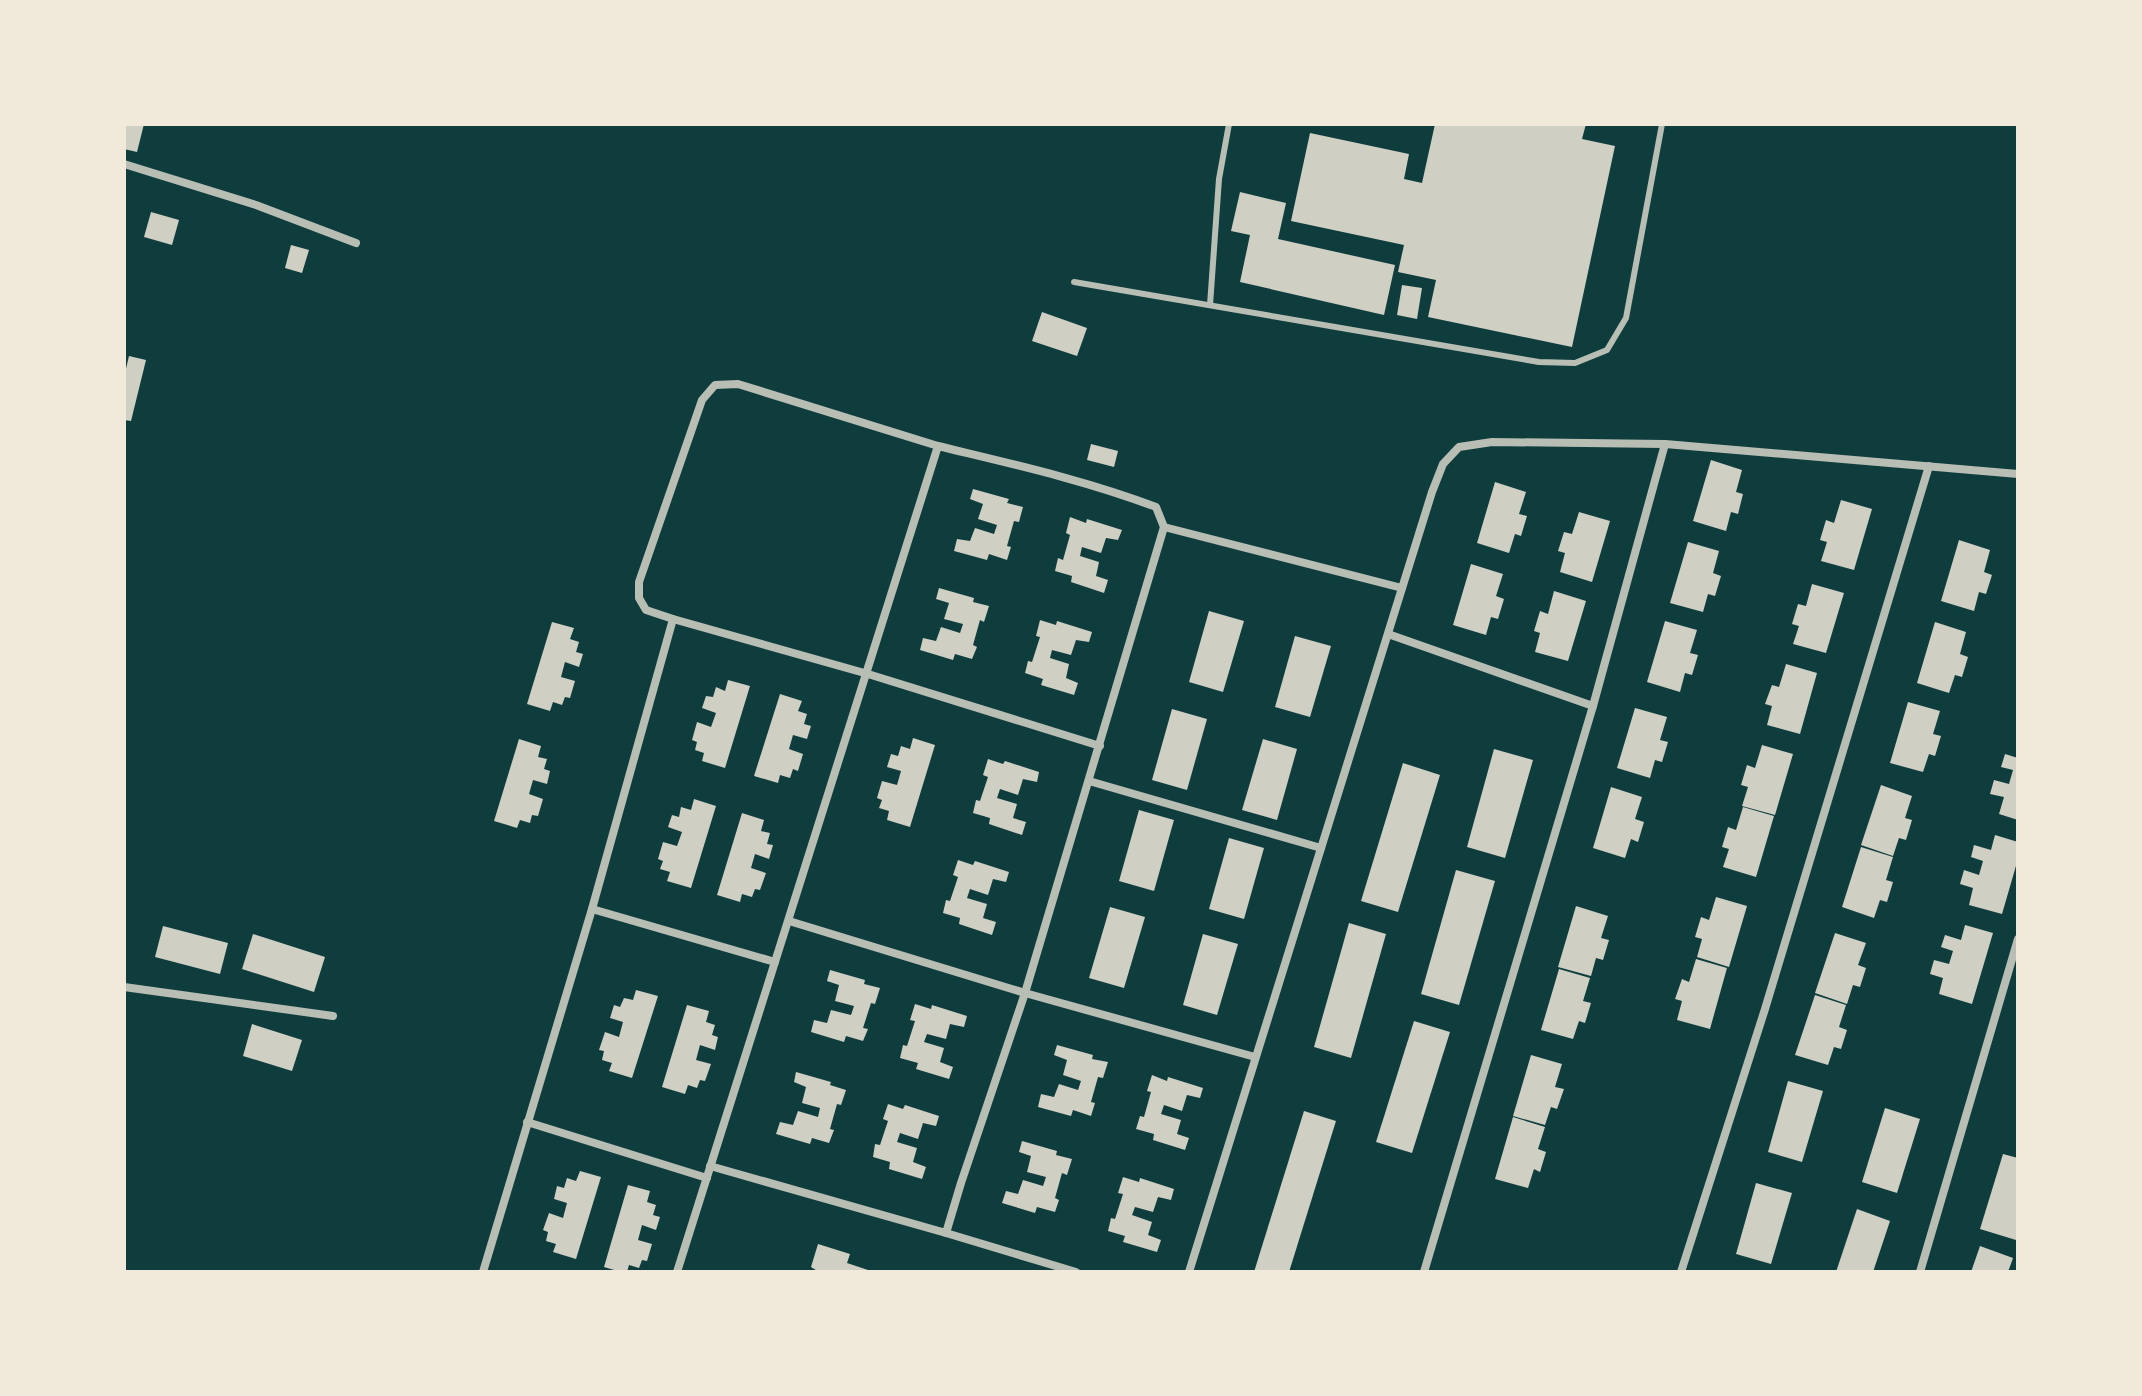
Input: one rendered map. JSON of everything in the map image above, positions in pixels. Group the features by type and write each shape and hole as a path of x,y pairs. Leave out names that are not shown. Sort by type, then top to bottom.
{"street":[{"path":"124,164 256,205 356,243"},
{"path":"946,1233 1025,993 1100,746 1164,527 1156,507 1087,483 938,446 738,384 715,385 702,400 639,582 639,598 646,610 1100,746"},
{"path":"1189,1272 1402,588 1443,464 1459,447 1492,442 1665,444 2018,474"},
{"path":"1424,1272 1593,706 1665,444"},
{"path":"677,1272 938,446"},
{"path":"1681,1272 1765,1009 1929,466"},
{"path":"1164,527 1402,588"},
{"path":"483,1272 592,909 673,619"},
{"path":"1388,634 1593,706"},
{"path":"1089,781 1321,848"},
{"path":"592,909 775,962"},
{"path":"789,921 1025,993 1255,1057"},
{"path":"1920,1272 2018,939"},
{"path":"124,987 333,1016"},
{"path":"527,1122 707,1178"},
{"path":"710,1166 1076,1272"}],"lane":[{"path":"1210,305 1219,179 1229,124"},
{"path":"1074,282 1539,362 1575,363 1607,350 1626,318 1662,124"}],"building":[{"path":"124,124 144,124 137,152 124,149"},
{"path":"1435,124 1586,124 1582,139 1615,146 1572,347 1428,317 1436,280 1398,272 1404,245 1291,221 1310,133 1409,154 1404,179 1422,183"},
{"path":"1240,192 1286,203 1278,239 1395,265 1384,315 1240,282 1250,235 1231,231"},
{"path":"151,212 179,220 172,245 144,237"},
{"path":"291,245 309,250 302,273 285,268"},
{"path":"1402,285 1422,288 1417,319 1397,315"},
{"path":"1042,312 1087,328 1077,356 1032,341"},
{"path":"129,356 146,360 131,421 124,420 124,377"},
{"path":"1091,444 1118,451 1114,467 1087,460"},
{"path":"1711,460 1742,470 1736,492 1743,494 1738,514 1731,512 1726,531 1693,521"},
{"path":"1495,482 1526,492 1519,514 1527,516 1521,536 1515,534 1509,553 1477,543"},
{"path":"973,489 1009,499 1007,503 1023,507 1019,522 1014,521 1007,546 1011,547 1007,560 989,554 987,560 954,551 957,539 970,541 975,528 994,534 997,525 978,519 983,504 970,499"},
{"path":"1841,500 1872,509 1854,570 1821,561 1827,542 1820,540 1826,520 1834,523"},
{"path":"1579,512 1610,521 1592,582 1560,572 1565,553 1558,551 1564,532 1572,534"},
{"path":"1070,517 1122,530 1118,540 1106,538 1101,553 1082,547 1080,556 1099,562 1096,576 1108,580 1104,593 1071,582 1072,576 1055,571 1058,558 1063,560 1070,535 1066,533"},
{"path":"1959,540 1990,550 1984,572 1992,575 1986,594 1979,592 1974,611 1941,601"},
{"path":"1688,542 1719,551 1713,573 1721,576 1715,596 1708,594 1703,612 1670,603"},
{"path":"1471,564 1503,574 1496,596 1504,599 1498,619 1491,617 1486,635 1453,625"},
{"path":"1812,584 1844,593 1826,653 1793,644 1799,626 1792,624 1798,604 1806,606"},
{"path":"939,588 974,598 973,602 989,606 984,622 980,620 973,645 977,647 972,659 955,654 953,660 920,650 923,638 936,641 941,627 960,633 963,624 944,619 949,603 936,599"},
{"path":"1554,591 1586,601 1568,661 1535,652 1540,633 1534,631 1540,611 1548,614"},
{"path":"1209,611 1244,621 1223,692 1189,682"},
{"path":"1040,620 1056,625 1057,621 1092,632 1089,642 1076,640 1071,655 1052,650 1050,658 1069,664 1066,678 1078,683 1074,695 1041,685 1043,679 1025,673 1040,637 1036,636"},
{"path":"1665,621 1697,630 1690,653 1698,655 1692,675 1685,673 1680,692 1647,682"},
{"path":"552,622 574,628 570,639 579,642 576,652 583,654 579,667 565,662 561,677 575,681 570,698 565,697 562,705 553,702 550,711 527,704"},
{"path":"1935,622 1966,632 1960,654 1968,657 1962,677 1955,675 1949,693 1917,683"},
{"path":"1295,636 1331,646 1310,717 1275,707"},
{"path":"1786,664 1817,673 1800,734 1767,725 1772,706 1765,704 1772,685 1779,687"},
{"path":"728,680 750,686 725,768 702,761 704,753 695,750 697,742 692,740 697,722 711,727 716,713 702,708 706,696 713,697 716,687 725,691"},
{"path":"780,694 802,701 798,711 807,714 804,724 811,726 807,739 793,735 789,749 803,754 798,771 793,769 790,778 780,775 778,783 754,776"},
{"path":"1908,702 1940,711 1933,734 1941,736 1935,756 1929,754 1923,772 1890,763"},
{"path":"1635,708 1667,717 1660,740 1668,742 1662,762 1655,760 1650,778 1617,768"},
{"path":"1172,709 1207,719 1187,790 1152,780"},
{"path":"913,738 935,745 910,827 887,820 889,811 879,808 882,800 877,798 882,781 897,785 901,771 887,767 891,754 898,756 901,746 910,749"},
{"path":"519,739 541,746 538,757 547,759 544,769 550,771 547,784 533,780 529,794 543,799 538,816 532,815 530,823 520,820 517,828 494,821"},
{"path":"1263,739 1297,749 1277,820 1242,810"},
{"path":"1762,745 1793,754 1775,815 1742,806 1748,787 1741,785 1747,765 1755,768"},
{"path":"1494,749 1533,760 1505,858 1467,847"},
{"path":"2005,754 2018,758 2018,820 1999,814 2004,797 1990,794 1994,780 2009,784 2013,770 2001,767"},
{"path":"988,759 1039,772 1037,782 1023,779 1018,795 1000,789 997,798 1017,804 1013,818 1026,822 1022,835 989,824 990,818 973,813 988,777 983,775"},
{"path":"1403,763 1440,775 1398,912 1361,901"},
{"path":"1881,785 1912,796 1905,818 1912,820 1906,840 1899,838 1893,856 1861,845"},
{"path":"1611,787 1642,797 1635,819 1644,822 1638,842 1631,839 1625,858 1593,848"},
{"path":"694,799 716,806 691,888 667,881 670,872 660,869 663,861 658,859 663,842 677,846 682,832 668,827 672,815 679,817 681,807 691,810"},
{"path":"1743,807 1774,816 1756,877 1723,867 1729,849 1722,847 1728,827 1736,830"},
{"path":"1139,810 1174,820 1154,891 1119,881"},
{"path":"742,813 764,820 761,831 770,833 767,844 773,845 769,859 755,854 751,868 766,873 760,890 755,889 752,897 742,894 740,902 717,895"},
{"path":"1995,835 2018,842 2018,859 2002,914 1969,905 1973,888 1960,884 1964,870 1979,875 1983,861 1971,857 1974,845 1991,850"},
{"path":"1229,838 1264,848 1244,919 1209,909"},
{"path":"1861,847 1893,857 1886,880 1893,882 1887,902 1880,900 1874,918 1842,907"},
{"path":"958,860 973,865 975,861 1009,872 1006,882 993,879 988,895 970,889 967,898 987,904 983,918 996,922 992,935 959,924 960,918 943,913 958,877 953,875"},
{"path":"1456,870 1495,881 1459,1005 1421,994"},
{"path":"1716,897 1747,906 1729,967 1697,957 1702,939 1695,937 1701,917 1709,920"},
{"path":"1576,906 1608,916 1601,938 1609,940 1603,960 1596,958 1591,976 1558,967"},
{"path":"1110,907 1145,917 1124,988 1089,978"},
{"path":"1349,923 1386,934 1351,1058 1314,1047"},
{"path":"1965,925 1993,933 1972,1004 1939,994 1943,978 1930,974 1934,960 1949,964 1953,951 1941,947 1945,935 1961,940"},
{"path":"163,926 228,943 220,974 155,957"},
{"path":"1835,933 1866,943 1858,965 1866,968 1860,987 1853,985 1847,1004 1815,993"},
{"path":"253,934 325,957 314,992 242,969"},
{"path":"1203,934 1238,944 1217,1015 1183,1005"},
{"path":"1696,959 1727,968 1710,1029 1677,1020 1682,1001 1675,999 1682,979 1689,982"},
{"path":"1559,969 1590,978 1583,1001 1591,1003 1585,1023 1579,1021 1573,1039 1541,1030"},
{"path":"830,970 865,980 864,984 880,988 875,1004 871,1003 863,1028 868,1029 863,1041 846,1036 844,1042 811,1032 814,1020 827,1023 831,1010 851,1015 854,1006 835,1001 839,985 827,981"},
{"path":"636,990 658,996 632,1078 609,1071 612,1063 602,1060 604,1051 599,1050 605,1032 619,1037 623,1022 610,1018 614,1005 620,1007 624,998 633,1000"},
{"path":"1815,995 1846,1005 1839,1027 1847,1030 1841,1049 1834,1047 1828,1065 1795,1055"},
{"path":"915,1004 931,1009 932,1005 967,1016 964,1027 950,1024 946,1039 927,1034 924,1042 944,1048 940,1062 953,1067 949,1079 916,1069 918,1063 900,1058 915,1021 910,1020"},
{"path":"687,1005 709,1011 706,1022 715,1025 712,1035 718,1037 715,1050 700,1045 696,1060 711,1064 705,1081 700,1080 697,1088 688,1085 685,1094 662,1087"},
{"path":"1414,1021 1450,1032 1412,1153 1376,1142"},
{"path":"252,1024 302,1040 292,1071 243,1056"},
{"path":"1057,1045 1108,1062 1103,1078 1098,1077 1091,1102 1095,1103 1091,1116 1073,1110 1071,1116 1038,1107 1041,1094 1054,1097 1059,1084 1078,1090 1081,1081 1063,1075 1067,1060 1054,1055"},
{"path":"1531,1055 1562,1064 1555,1087 1564,1089 1557,1109 1551,1107 1545,1125 1513,1116"},
{"path":"796,1072 831,1082 830,1085 846,1090 841,1105 837,1104 829,1143 812,1138 810,1144 776,1134 780,1122 793,1125 798,1111 818,1117 820,1108 802,1103 806,1087 794,1082"},
{"path":"1152,1075 1203,1088 1200,1098 1187,1095 1182,1111 1164,1105 1161,1114 1181,1120 1177,1134 1189,1138 1185,1150 1153,1140 1154,1134 1136,1129 1140,1116 1144,1117"},
{"path":"1788,1081 1823,1091 1802,1162 1768,1152"},
{"path":"888,1104 903,1109 905,1105 939,1116 936,1126 923,1123 918,1139 900,1133 897,1142 917,1148 913,1162 926,1167 922,1179 889,1169 890,1162 873,1157 875,1144 880,1145 888,1121 883,1119"},
{"path":"1885,1108 1920,1119 1897,1193 1862,1182"},
{"path":"1304,1111 1336,1121 1289,1272 1254,1272"},
{"path":"1513,1117 1545,1127 1538,1149 1546,1152 1540,1172 1534,1169 1528,1188 1495,1179"},
{"path":"1022,1141 1057,1151 1056,1155 1072,1159 1067,1175 1062,1173 1055,1198 1059,1200 1055,1212 1037,1207 1035,1213 1002,1203 1006,1191 1018,1194 1023,1180 1043,1186 1046,1177 1027,1172 1031,1156 1019,1152"},
{"path":"2003,1154 2018,1158 2016,1240 1980,1229"},
{"path":"580,1171 601,1177 576,1259 553,1252 556,1244 546,1241 548,1232 543,1230 549,1213 563,1218 567,1203 554,1199 557,1186 564,1188 567,1178 576,1181"},
{"path":"1123,1177 1139,1182 1140,1178 1174,1189 1171,1200 1158,1197 1153,1212 1135,1207 1132,1215 1152,1222 1148,1235 1161,1240 1157,1252 1123,1242 1125,1236 1108,1231 1123,1194 1118,1193"},
{"path":"1756,1183 1792,1193 1771,1264 1736,1254"},
{"path":"628,1185 650,1191 647,1202 656,1205 653,1215 660,1217 656,1230 642,1225 638,1240 652,1244 647,1261 642,1260 639,1268 629,1265 627,1272 621,1272 604,1267"},
{"path":"1857,1209 1890,1221 1873,1272 1836,1272"},
{"path":"818,1244 850,1254 847,1263 874,1272 819,1272 811,1267"},
{"path":"1980,1246 2013,1258 2008,1272 1971,1272"}]}
